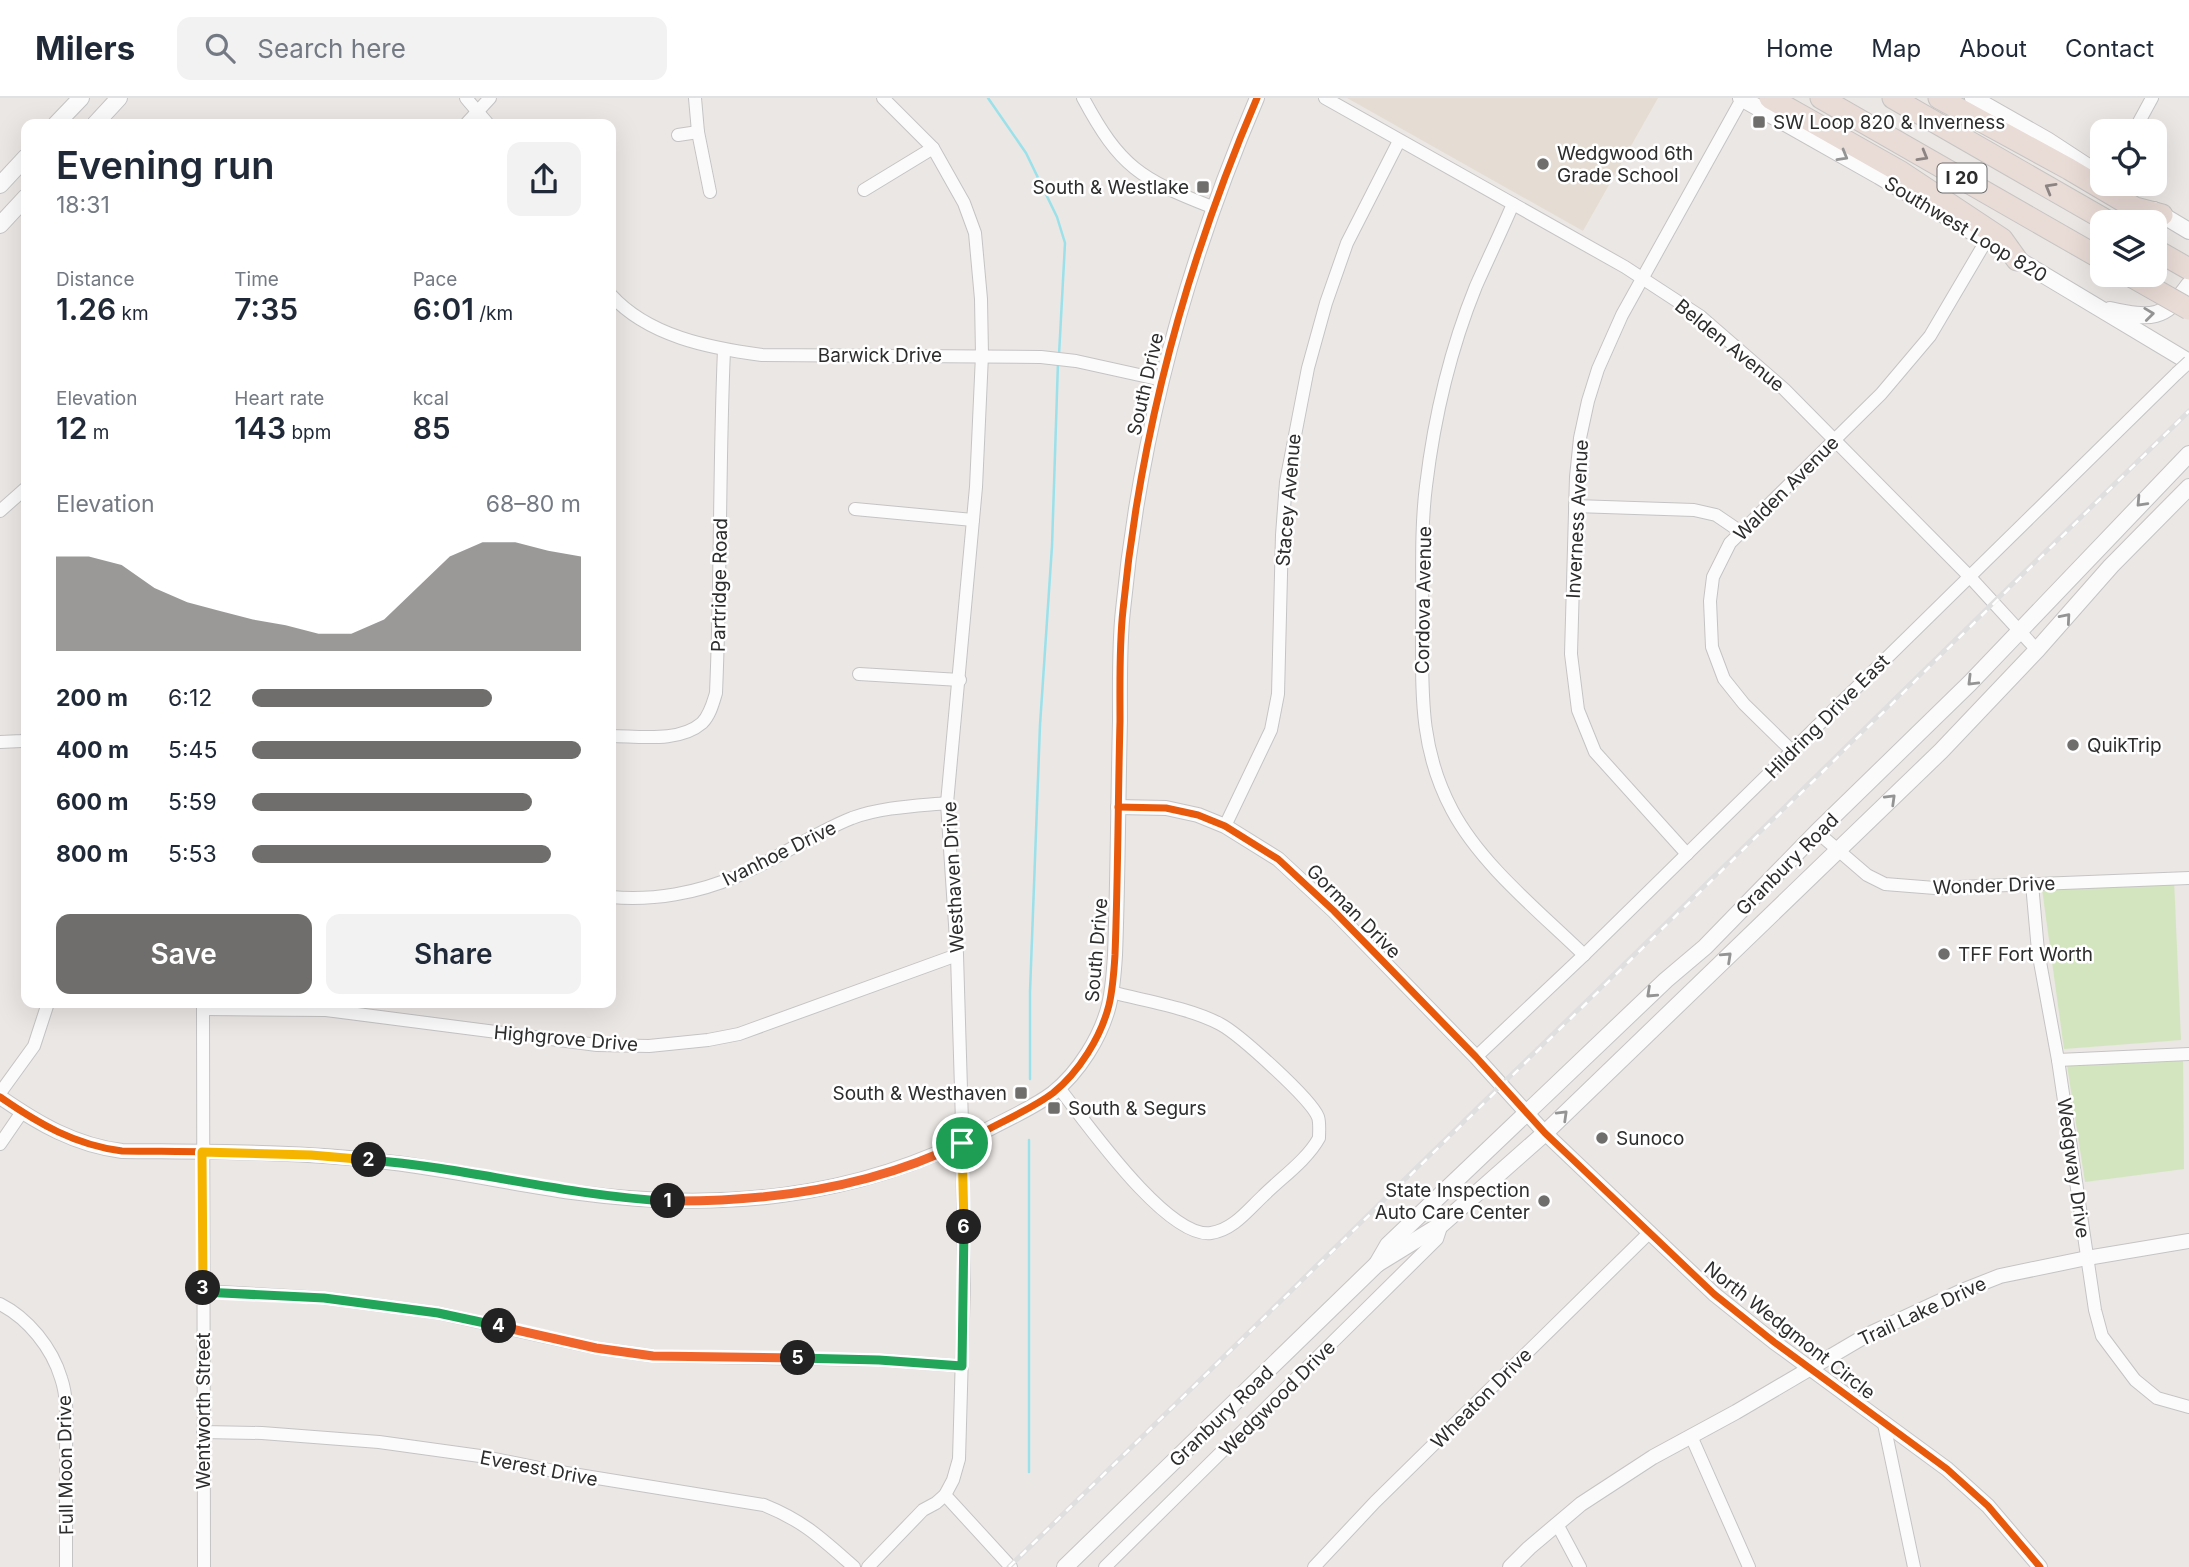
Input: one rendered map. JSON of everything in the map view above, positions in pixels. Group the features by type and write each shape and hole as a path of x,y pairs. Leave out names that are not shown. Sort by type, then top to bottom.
{"highway":[{"path":"1770,98 1901,172 2002,239 2017,260"},
{"name":"I 20","path":"1821,98 2090,252"},
{"name":"I 20","path":"1893,98 2090,211"},
{"path":"1939,98 2134,208 2142,210"},
{"path":"2167,256 2189,269"},
{"path":"2150,287 2189,309"}],"main road":[{"path":"61,119 81,98"},
{"path":"100,119 119,98"},
{"name":"Southwest Loop 820","path":"1742,98 2098,307 2185,366"},
{"path":"1973,98 2090,168"},
{"path":"0,185 21,169"},
{"path":"2133,196 2154,210"},
{"path":"0,225 21,202"},
{"path":"2167,218 2188,232"},
{"path":"2098,307 2143,316 2161,313 2175,305 2189,285"},
{"name":"Granbury Road","path":"1377,1264 1388,1245 1525,1112 1665,980 1705,947 1817,832 2020,632 2158,483 2189,454"},
{"name":"Granbury Road","path":"1065,1567 1377,1264 1442,1224 1545,1133 1941,751 2037,650 2111,566 2189,486"},
{"path":"1442,1224 1448,1201 1477,1172 1490,1148"}],"street":[{"path":"466,98 484,119"},
{"path":"471,119 490,98"},
{"path":"695,98 698,132 710,192"},
{"name":"Westhaven Drive","path":"868,1567 923,1510 945,1495 960,1459 964,1284 962,1143 957,955 947,803 973,520 982,355 981,286 975,233 964,203 933,148 883,98"},
{"path":"1083,98 1102,134 1115,152 1135,171 1187,197 1212,206"},
{"name":"South Drive","path":"0,1095 54,1132 86,1145 122,1151 311,1155 375,1160 441,1168 592,1194 666,1201 707,1201 792,1195 892,1171 934,1157 1044,1099 1059,1088 1073,1074 1093,1044 1109,1006 1111,992 1116,946 1123,611 1147,444 1179,310 1212,206 1256,98"},
{"name":"Belden Avenue","path":"1325,98 1642,278 1700,316 1761,367 1835,440 1969,576 2037,650"},
{"name":"Inverness Avenue","path":"1687,854 1595,752 1578,710 1571,654 1575,506 1580,438 1598,369 1622,315 1742,98"},
{"path":"2141,119 2152,98"},
{"path":"678,135 698,132"},
{"name":"Stacey Avenue","path":"1225,826 1271,730 1278,694 1286,482 1308,368 1326,303 1347,243 1399,141"},
{"path":"864,190 933,148"},
{"name":"Cordova Avenue","path":"1513,204 1463,322 1440,403 1426,488 1422,709 1436,777 1453,812 1494,867 1584,955"},
{"name":"Walden Avenue","path":"1792,751 1724,679 1712,647 1710,601 1713,578 1730,543 1889,386 1930,336 1986,241"},
{"name":"Barwick Drive","path":"616,299 637,317 667,333 724,350 762,355 1041,357 1076,361 1162,380"},
{"name":"Partridge Road","path":"616,736 672,736 690,730 703,722 716,693 721,580 724,350"},
{"name":"Hildring Drive East","path":"1476,1057 1584,955 2185,366"},
{"path":"0,511 21,492"},
{"path":"1575,506 1694,510 1716,515 1741,532"},
{"path":"856,509 973,520"},
{"path":"859,674 960,680"},
{"path":"0,742 21,741"},
{"name":"Ivanhoe Drive","path":"616,898 630,899 707,887 738,876 852,818 909,806 947,803"},
{"name":"Gorman Drive","path":"1118,807 1166,808 1198,815 1225,826 1278,859 1300,878 1476,1057 1525,1112"},
{"name":"Wonder Drive","path":"1817,832 1867,875 1885,884 1920,888 2189,878"},
{"name":"Wedgway Drive","path":"2032,884 2038,951 2095,1310 2102,1336 2135,1380 2157,1398 2189,1407"},
{"name":"Highgrove Drive","path":"264,1008 326,1010 597,1045 649,1046 739,1034 957,955"},
{"path":"1059,1088 1137,1186 1155,1204 1187,1225 1209,1234 1227,1229 1320,1138 1318,1117 1309,1104 1255,1050 1218,1023 1111,992"},
{"path":"0,1095 34,1046 46,1008"},
{"name":"Wentworth Street","path":"203,1008 204,1567"},
{"path":"2057,1060 2189,1054"},
{"path":"0,1144 22,1112"},
{"name":"North Wedgmont Circle","path":"1525,1112 1714,1294 1947,1469 1989,1506 2039,1567"},
{"name":"Wedgwood Drive","path":"1105,1567 1437,1239 1442,1224"},
{"name":"Wheaton Drive","path":"1314,1567 1385,1493 1650,1232"},
{"name":"Trail Lake Drive","path":"1510,1567 1581,1504 1622,1477 1867,1335 2000,1276 2189,1241"},
{"path":"203,1292 324,1298 438,1313 596,1348 653,1356 879,1360 962,1366"},
{"name":"Full Moon Drive","path":"0,1304 22,1319 33,1331 56,1364 62,1380 66,1425 66,1567"},
{"path":"1884,1424 1914,1567"},
{"name":"Everest Drive","path":"203,1432 262,1433 379,1442 480,1456 554,1471 764,1505 792,1517 818,1535 854,1567"},
{"path":"1691,1436 1749,1567"},
{"path":"945,1495 1011,1567"},
{"path":"1557,1524 1580,1567"}],"shaded area":[{"name":"Wedgwood 6th Grade School","path":"1347,98 1658,98 1583,231"}],"green space":[{"path":"2174,879 2181,1040 2064,1049 2042,889"},
{"path":"2183,1060 2184,1169 2085,1182 2067,1065"}],"waterway":[{"path":"988,98 1026,153 1057,217 1065,243 1059,355"},
{"path":"1030,1079 1030,992 1040,725 1052,546 1058,362"},
{"path":"1029,1140 1029,1472"}],"railway":[{"path":"1009,1567 2189,411"}],"cycle path":[{"path":"0,1097 58,1132 89,1144 122,1151 315,1155 379,1161 572,1192 679,1201 783,1195 835,1186 885,1172 935,1154 985,1131 1053,1093 1072,1075 1088,1053 1101,1029 1110,999 1116,926 1123,610 1141,478 1154,413 1188,285 1209,222 1257,98"},
{"path":"1118,807 1166,808 1198,815 1225,826 1278,859 1334,911 1476,1057 1545,1133 1714,1294 1774,1342 1947,1469 1988,1506 2040,1567"}],"place":[{"name":"SW Loop 820 & Inverness","path":"1759,122"},
{"name":"Wedgwood 6th Grade School","path":"1543,164"},
{"name":"South & Westlake","path":"1203,187"},
{"name":"QuikTrip","path":"2073,745"},
{"name":"TFF Fort Worth","path":"1944,954"},
{"name":"South & Westhaven","path":"1021,1093"},
{"name":"South & Segurs","path":"1054,1108"},
{"name":"Sunoco","path":"1602,1138"},
{"name":"State Inspection Auto Care Center","path":"1544,1201"}],"route":[{"path":"962,1143 962,1366 879,1360 653,1356 596,1348 438,1313 324,1298 203,1292 202,1152 375,1160 441,1168 614,1197 707,1201 792,1195 834,1186 934,1157 962,1143"}]}
